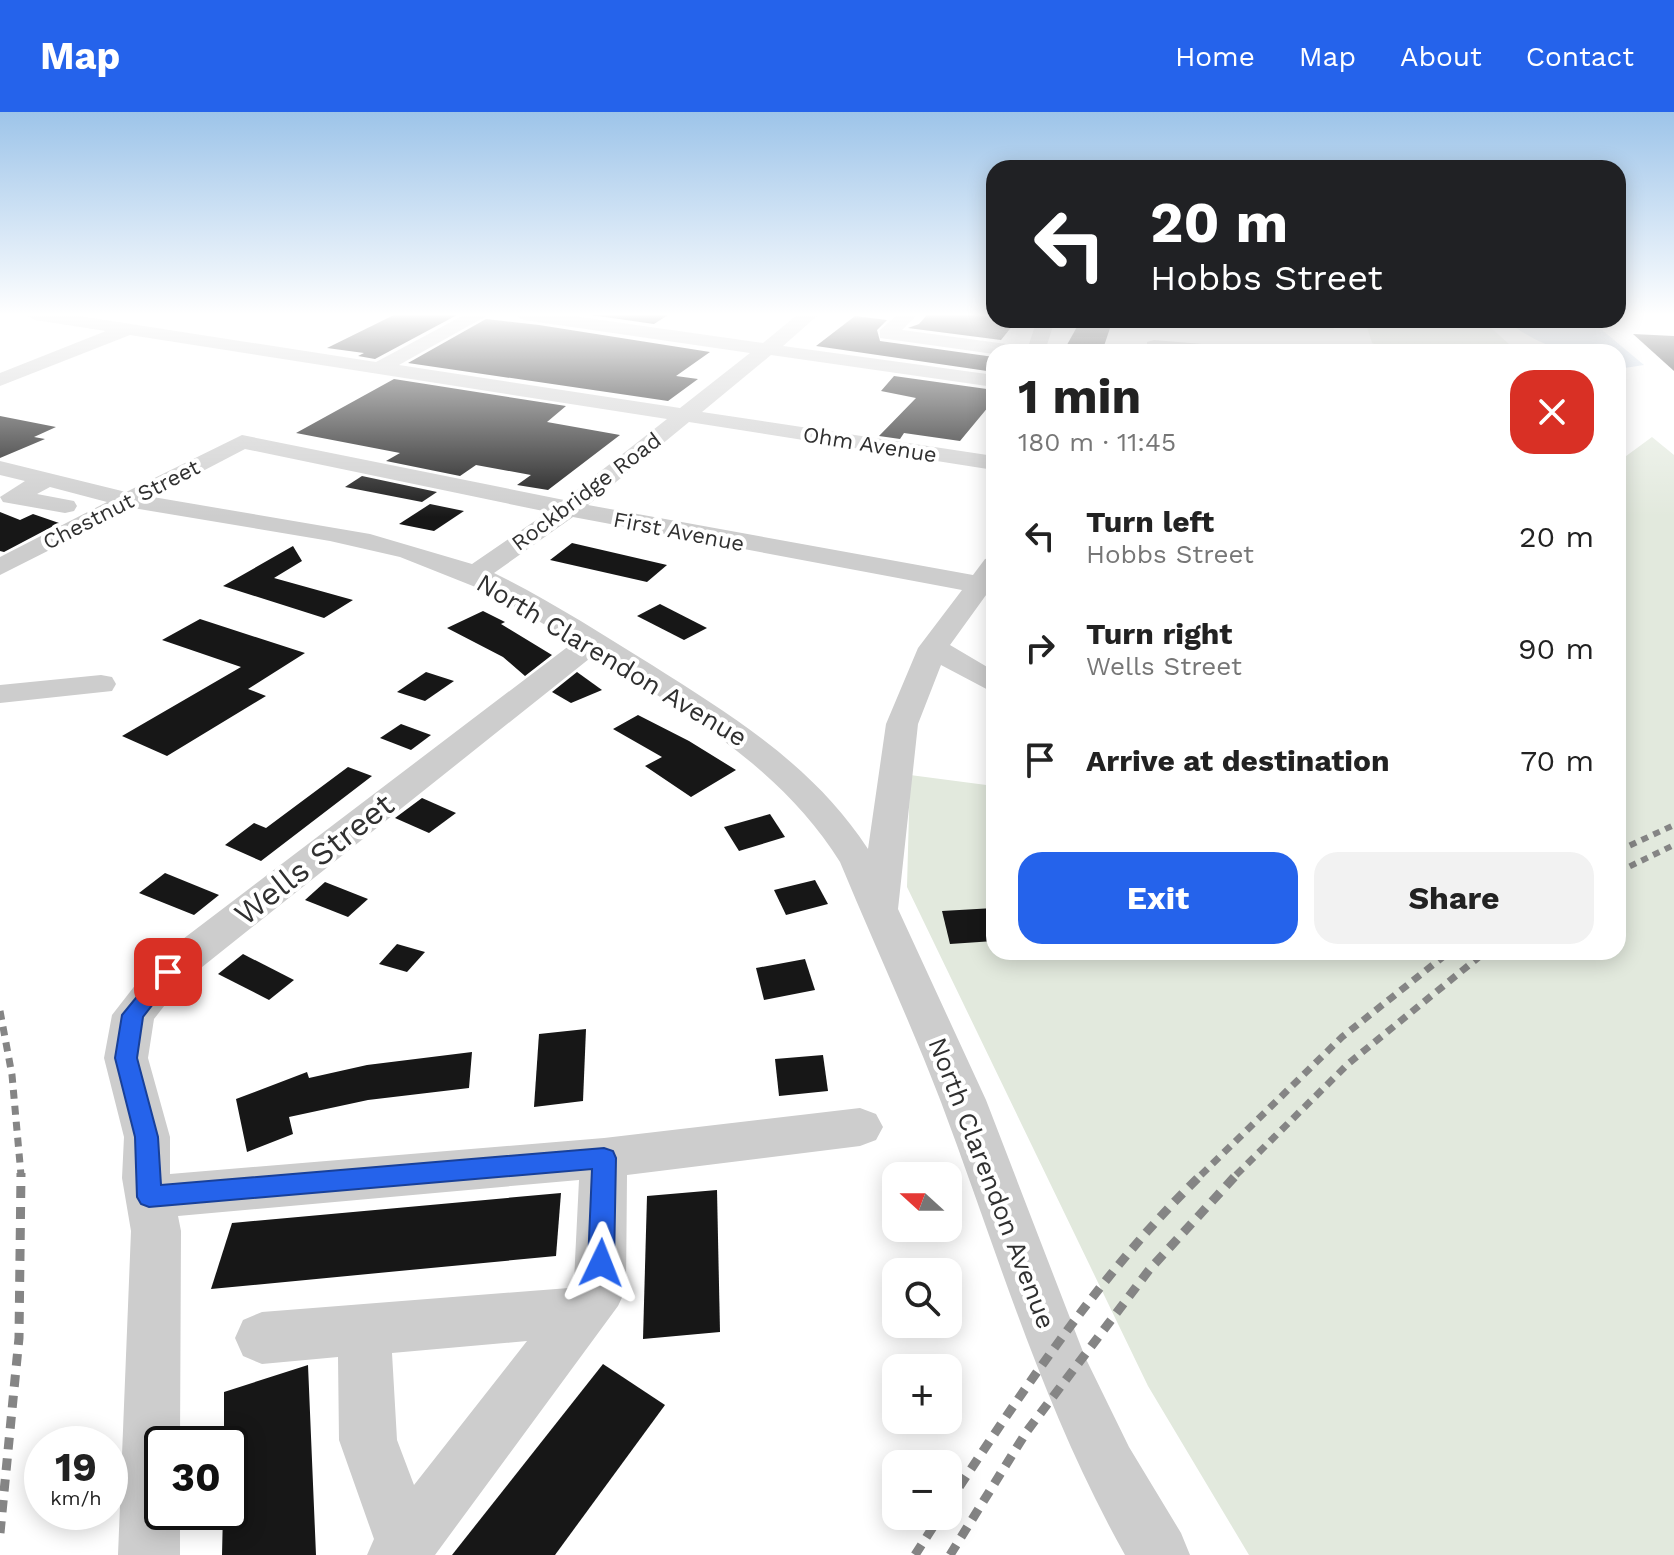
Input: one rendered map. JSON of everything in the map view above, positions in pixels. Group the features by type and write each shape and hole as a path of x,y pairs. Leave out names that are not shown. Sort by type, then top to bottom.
{"street":[{"name":"Ohm Avenue","path":"470,382 986,462"},
{"name":"Rockbridge Road","path":"474,575 507,558 728,382"},
{"name":"First Avenue","path":"242,442 738,543 986,575"},
{"name":"Chestnut Street","path":"0,567 242,442"},
{"name":"North Clarendon Avenue","path":"1,469 49,478 128,500 388,553 474,575 573,627 717,719 794,780 843,835 963,1100 1062,1368 1108,1468 1159,1555"},
{"path":"49,478 12,497 65,506"},
{"path":"878,911 902,724 933,648 986,575"},
{"name":"Wells Street","path":"149,1555 156,1231 149,1197 147,1137 126,1058 133,1015 168,972 573,627"},
{"path":"933,648 986,679"},
{"path":"0,694 101,684"},
{"path":"149,1197 604,1158 860,1127"},
{"path":"402,1549 600,1289 604,1158"},
{"path":"262,1338 582,1312"},
{"path":"364,1330 368,1440 402,1549"}],"shaded area":[{"path":"1652,437 1674,455 1674,1555 1249,1555 1148,1386 907,887 910,775 986,785 986,960 1626,960 1626,456"}],"building":[{"path":"388,382 415,382 566,406 547,422 620,435 548,490 517,485 531,475 476,465 460,476 386,461 400,453 296,433"},
{"path":"540,382 693,382 668,401"},
{"path":"889,382 939,382 986,389 986,410 960,441 904,433 900,439 879,436 916,398 881,391"},
{"path":"0,416 56,427 34,437 45,439 0,458"},
{"path":"362,476 437,492 422,502 345,487"},
{"path":"430,504 464,511 434,531 399,524"},
{"path":"0,512 20,520 33,514 59,523 4,552 0,551"},
{"path":"572,543 667,565 647,582 550,560"},
{"path":"293,546 302,561 274,578 353,600 324,618 223,586"},
{"path":"660,604 707,628 684,640 637,616"},
{"path":"483,611 505,622 501,624 552,655 525,676 503,657 447,628"},
{"path":"200,619 305,653 248,689 266,696 167,756 122,736 241,667 162,640"},
{"path":"426,672 454,681 425,701 397,692"},
{"path":"577,672 602,690 571,703 552,692"},
{"path":"638,715 736,770 691,797 645,766 662,757 613,729"},
{"path":"401,724 431,735 411,750 380,738"},
{"path":"348,767 372,776 261,861 225,845 254,823 266,828"},
{"path":"422,798 456,813 429,833 395,818"},
{"path":"770,814 785,837 739,851 724,827"},
{"path":"165,873 219,895 194,915 139,893"},
{"path":"815,880 828,904 786,915 774,890"},
{"path":"325,882 368,899 348,917 305,900"},
{"path":"986,908 986,942 950,944 942,911"},
{"path":"397,944 425,952 407,972 379,964"},
{"path":"243,954 294,980 269,1000 218,974"},
{"path":"805,959 815,990 764,1000 756,968"},
{"path":"586,1029 583,1101 534,1107 539,1034"},
{"path":"472,1052 469,1088 368,1100 289,1117 293,1134 247,1152 236,1099 307,1072 309,1078 367,1065"},
{"path":"823,1055 828,1091 779,1096 775,1059"},
{"path":"717,1190 720,1332 643,1339 647,1196"},
{"path":"561,1193 556,1256 211,1289 232,1223"},
{"path":"603,1364 665,1405 555,1555 452,1555"},
{"path":"308,1365 316,1555 222,1555 223,1530 248,1530 248,1426 224,1426 224,1392"}],"railway":[{"path":"1626,847 1674,825"},
{"path":"1626,868 1674,845"},
{"path":"1201,1175 1342,1037 1439,960"},
{"path":"1238,1173 1349,1063 1475,960"},
{"path":"0,1011 12,1075 21,1175"},
{"path":"950,1555 1027,1431 1149,1270 1238,1173"},
{"path":"0,1533 19,1338 21,1175"},
{"path":"962,1483 1066,1331 1132,1249 1201,1175"},
{"path":"915,1555 931,1530"}],"route":[{"path":"168,972 133,1015 126,1058 147,1137 149,1197 604,1158 601,1263"}]}
